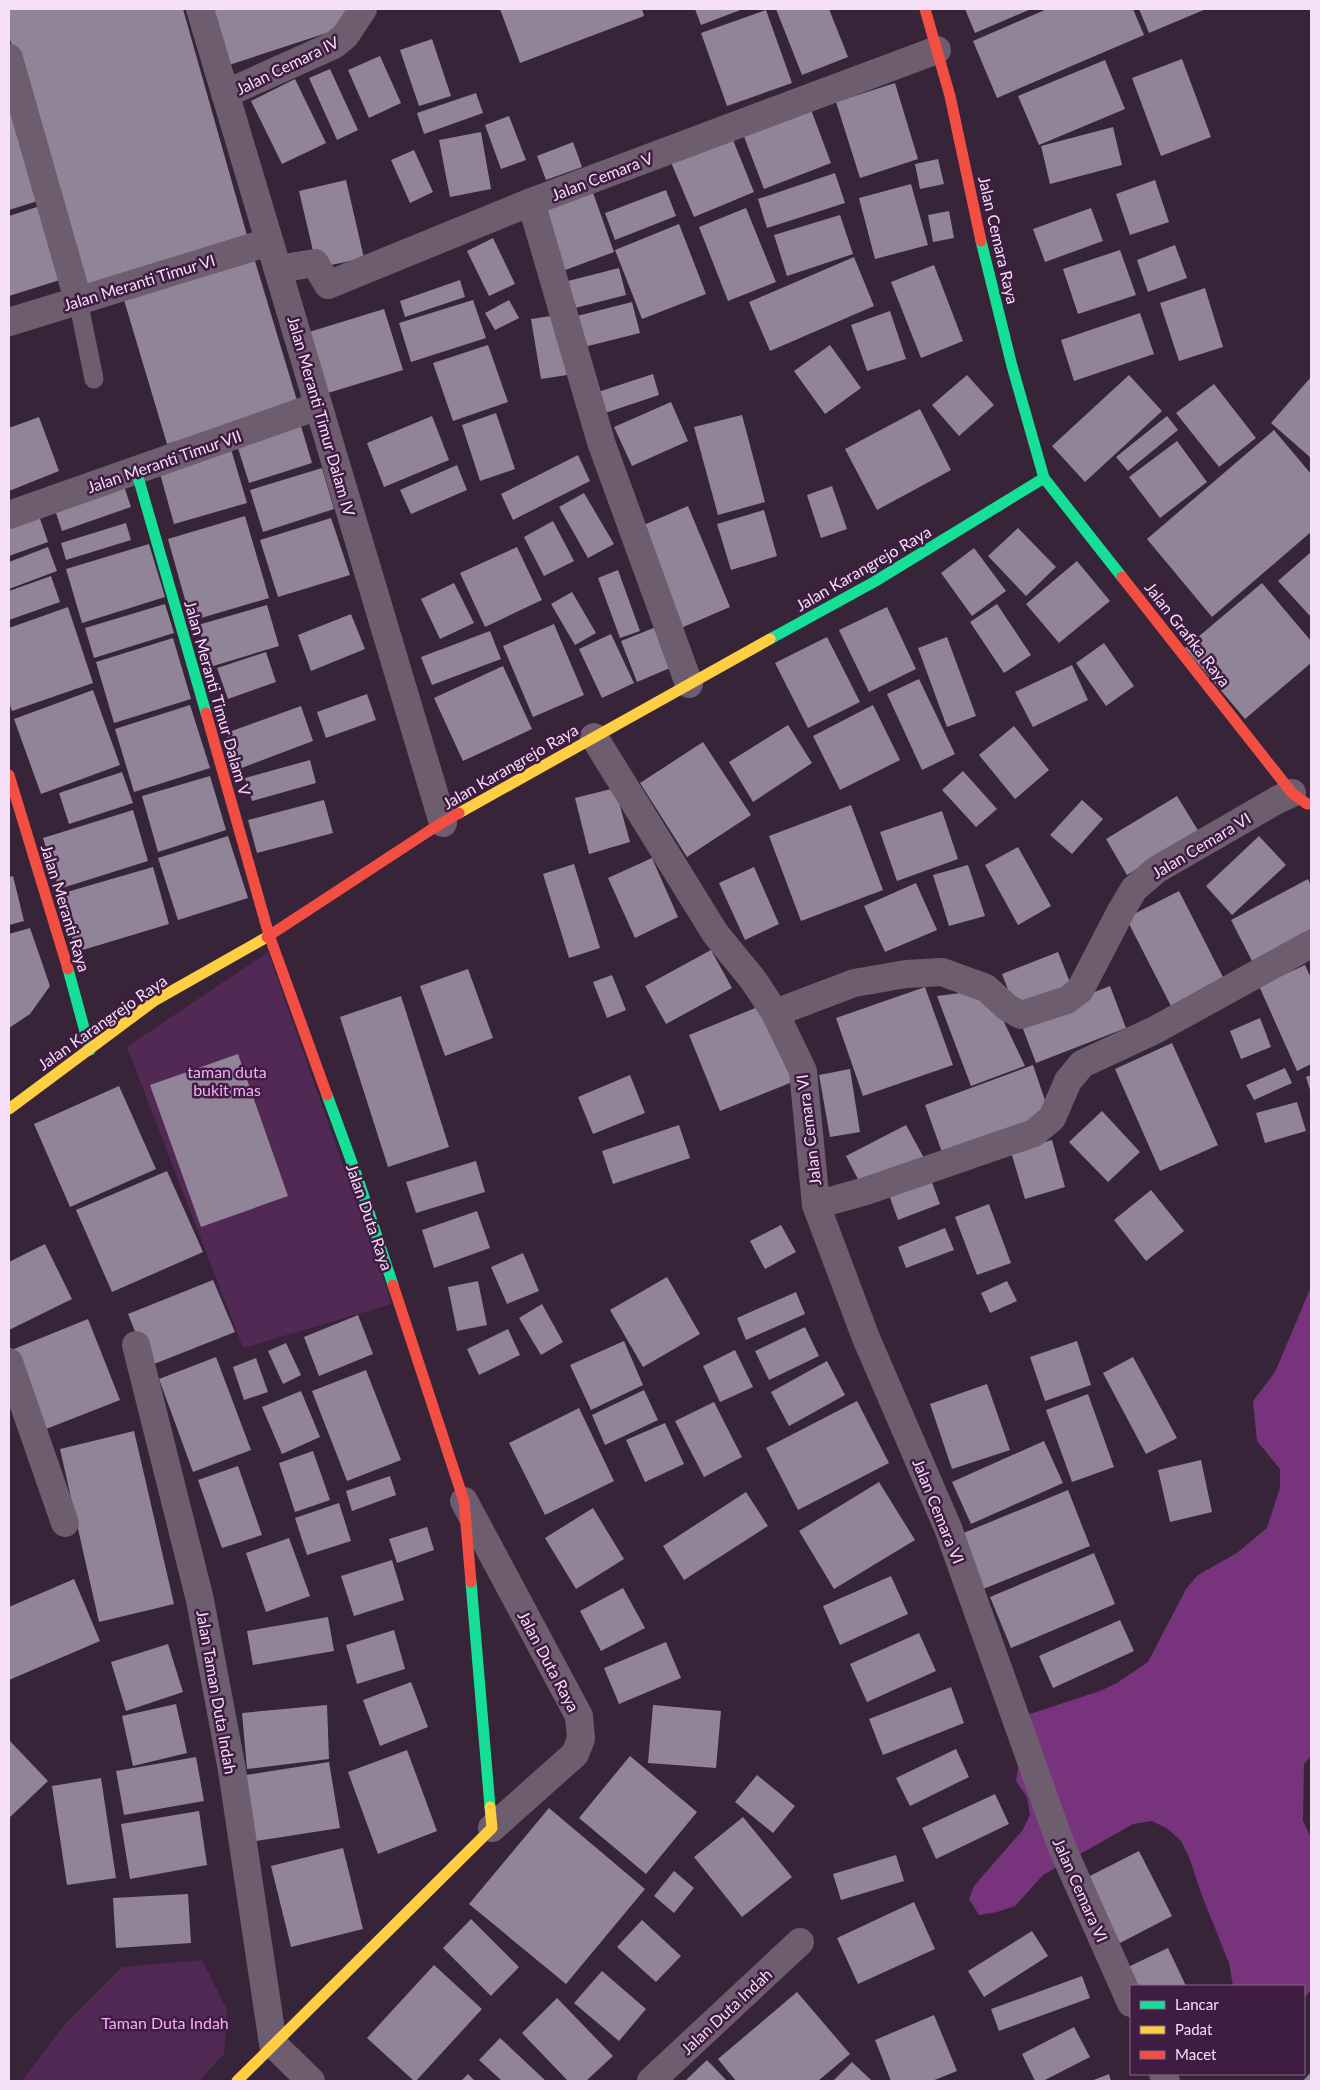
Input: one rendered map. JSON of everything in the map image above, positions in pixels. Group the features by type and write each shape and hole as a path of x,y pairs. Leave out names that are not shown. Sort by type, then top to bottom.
{"main road":[{"name":"Jalan Cemara Raya","path":"925,9 950,96 988,274 1044,478"},
{"name":"Jalan Meranti Timur Dalam V","path":"136,470 269,935"},
{"name":"Jalan Karangrejo Raya","path":"9,1109 154,1001 285,927 443,823 874,582 1044,478"},
{"name":"Jalan Grafika Raya","path":"1044,478 1302,799"},
{"name":"Jalan Meranti Raya","path":"9,776 62,947 90,1050"},
{"name":"Jalan Duta Raya","path":"237,2081 492,1828 464,1501 359,1182 269,935"}],"street":[{"name":"Jalan Meranti Timur Dalam IV","path":"200,9 443,823"},
{"name":"Jalan Cemara IV","path":"225,94 334,45 345,36 363,9"},
{"name":"Jalan Cemara V","path":"278,269 315,263 328,285 531,202 937,50"},
{"path":"9,58 78,300"},
{"path":"531,202 601,442 689,684"},
{"name":"Jalan Meranti Timur VI","path":"9,322 268,242"},
{"name":"Jalan Meranti Timur VII","path":"9,515 318,406"},
{"name":"Jalan Cemara VI","path":"594,737 715,933 754,980 775,1013 803,1071 816,1205 866,1338 948,1528 1061,1845 1130,2001"},
{"name":"Jalan Cemara VI","path":"775,1013 854,983 906,974 933,972 942,972 986,988 1008,1008 1021,1015 1067,1000 1080,990 1134,889 1156,870 1277,800 1302,799"},
{"path":"816,1205 866,1191 1034,1133 1052,1118 1068,1081 1082,1064 1155,1030 1311,944"},
{"name":"Jalan Taman Duta Indah","path":"136,1345 200,1600 232,1770 273,2044"},
{"path":"9,1362 65,1523"},
{"name":"Jalan Duta Raya","path":"464,1501 579,1716 581,1739 575,1754 492,1828"},
{"name":"Jalan Duta Indah","path":"651,2081 800,1942"},
{"path":"273,2044 311,2081"}],"lane":[{"path":"78,300 94,378"}],"green space":[{"name":"taman duta bukit mas","path":"268,952 392,1304 243,1348 127,1047"},
{"name":"Taman Duta Indah","path":"202,1960 227,2010 224,2054 199,2081 22,2081 64,2025 122,1967"}],"shaded area":[{"path":"1311,1287 1311,1756 1304,1764 1303,1821 1311,1838 1311,1990 1305,1997 1305,1985 1233,1985 1229,1963 1189,1857 1181,1841 1168,1829 1152,1821 1133,1824 1043,1875 1015,1906 979,1915 969,1899 974,1886 1022,1831 1030,1815 1027,1797 1016,1781 1027,1715 1100,1691 1117,1683 1148,1662 1186,1589 1198,1575 1237,1553 1267,1528 1280,1488 1280,1469 1257,1441 1253,1401 1275,1372"}],"building":[{"path":"9,9 183,9 248,239 84,286 18,71 9,35"},
{"path":"211,9 346,9 351,25 229,65"},
{"path":"500,9 642,9 644,16 520,63"},
{"path":"695,9 743,9 701,25"},
{"path":"776,9 829,9 848,57 802,75"},
{"path":"965,9 1031,9 975,33"},
{"path":"1047,9 1133,9 1144,35 997,98 973,41"},
{"path":"1139,9 1206,9 1149,33"},
{"path":"766,10 792,83 727,106 701,33"},
{"path":"432,39 451,96 419,106 400,50"},
{"path":"380,56 401,103 369,118 348,70"},
{"path":"1182,59 1211,137 1161,156 1132,78"},
{"path":"1105,60 1125,109 1039,145 1018,96"},
{"path":"330,69 358,130 337,140 309,78"},
{"path":"295,79 326,143 282,164 251,101"},
{"path":"895,83 918,159 860,178 836,102"},
{"path":"9,90 41,200 9,210"},
{"path":"476,93 483,113 424,134 417,113"},
{"path":"810,107 831,163 764,189 743,134"},
{"path":"509,116 526,160 501,169 485,125"},
{"path":"1113,127 1122,165 1050,184 1041,146"},
{"path":"481,132 491,189 450,197 439,140"},
{"path":"731,135 754,192 694,217 670,160"},
{"path":"573,142 582,167 546,180 537,156"},
{"path":"414,150 433,192 410,203 391,160"},
{"path":"938,159 944,184 920,189 915,164"},
{"path":"835,173 845,203 767,228 758,199"},
{"path":"346,180 364,258 317,268 299,191"},
{"path":"1155,180 1169,222 1130,235 1116,194"},
{"path":"911,184 928,245 875,259 859,198"},
{"path":"591,187 614,252 560,272 537,208"},
{"path":"666,190 676,216 615,240 605,213"},
{"path":"40,206 63,279 9,296 9,216"},
{"path":"746,208 776,282 728,301 699,227"},
{"path":"1091,208 1103,241 1045,262 1033,229"},
{"path":"949,211 954,238 933,242 928,215"},
{"path":"840,215 853,254 787,276 774,235"},
{"path":"679,224 706,294 642,319 615,250"},
{"path":"493,238 515,284 489,296 467,251"},
{"path":"1175,245 1187,278 1148,292 1137,260"},
{"path":"1120,250 1136,295 1078,314 1063,269"},
{"path":"854,257 874,306 770,351 749,302"},
{"path":"255,261 298,404 167,444 124,300"},
{"path":"934,265 963,341 921,358 891,282"},
{"path":"619,268 626,295 571,309 564,282"},
{"path":"460,280 465,297 405,317 400,301"},
{"path":"1205,288 1223,347 1179,361 1160,303"},
{"path":"473,300 486,338 411,362 399,323"},
{"path":"509,300 519,318 495,330 485,313"},
{"path":"632,302 640,333 580,348 573,317"},
{"path":"384,309 403,370 328,393 309,332"},
{"path":"890,311 906,359 867,371 851,325"},
{"path":"1140,313 1154,354 1074,381 1061,340"},
{"path":"557,315 567,375 541,379 531,319"},
{"path":"488,345 508,402 453,421 433,363"},
{"path":"830,345 861,388 825,414 794,371"},
{"path":"653,374 659,395 605,413 598,392"},
{"path":"967,375 994,405 959,436 932,405"},
{"path":"1129,375 1162,411 1085,482 1052,446"},
{"path":"1311,377 1311,458 1271,423"},
{"path":"1214,384 1256,438 1219,467 1176,413"},
{"path":"671,402 688,441 632,466 614,427"},
{"path":"920,409 951,470 877,510 845,449"},
{"path":"496,413 515,469 480,481 462,425"},
{"path":"742,415 765,502 718,515 694,427"},
{"path":"432,416 449,460 384,487 367,443"},
{"path":"1167,416 1178,430 1128,471 1116,457"},
{"path":"39,417 59,471 9,491 9,428"},
{"path":"301,426 312,463 249,483 237,445"},
{"path":"1274,430 1311,474 1311,532 1212,617 1147,539"},
{"path":"1177,441 1207,482 1160,518 1129,477"},
{"path":"231,449 247,503 174,524 159,470"},
{"path":"578,455 590,481 513,520 501,494"},
{"path":"457,465 467,490 411,514 400,490"},
{"path":"322,468 334,509 263,532 250,490"},
{"path":"124,486 131,507 62,531 55,510"},
{"path":"832,486 847,529 821,538 807,495"},
{"path":"584,493 614,544 588,558 559,507"},
{"path":"688,506 730,607 681,628 639,527"},
{"path":"37,510 48,542 9,556 9,520"},
{"path":"764,510 777,556 731,570 717,524"},
{"path":"245,516 269,598 191,621 168,539"},
{"path":"331,518 350,575 278,597 260,540"},
{"path":"553,521 574,561 544,576 524,537"},
{"path":"126,523 131,540 66,560 61,543"},
{"path":"1018,528 1056,567 1026,596 988,556"},
{"path":"149,544 165,597 82,623 66,569"},
{"path":"48,547 57,571 9,589 9,562"},
{"path":"517,547 542,600 485,627 460,573"},
{"path":"974,548 1006,591 972,616 941,573"},
{"path":"1311,552 1311,617 1278,581"},
{"path":"1077,561 1110,601 1059,643 1026,604"},
{"path":"618,570 640,631 620,638 598,578"},
{"path":"51,576 60,602 9,620 9,591"},
{"path":"454,583 474,623 440,639 421,599"},
{"path":"1262,583 1311,641 1311,663 1245,719 1185,648"},
{"path":"572,592 596,633 575,645 551,604"},
{"path":"165,604 174,633 94,658 85,628"},
{"path":"997,604 1031,655 1004,673 970,622"},
{"path":"267,605 279,646 210,667 198,625"},
{"path":"68,607 93,683 12,711 9,702 9,628"},
{"path":"887,607 916,669 869,692 839,630"},
{"path":"351,614 365,649 311,671 298,635"},
{"path":"554,624 584,695 533,717 503,646"},
{"path":"661,625 677,665 637,682 621,641"},
{"path":"490,631 501,659 432,685 421,657"},
{"path":"611,634 634,683 602,698 579,649"},
{"path":"827,637 860,702 808,728 775,663"},
{"path":"947,637 976,716 947,727 918,648"},
{"path":"173,638 191,699 114,723 96,662"},
{"path":"1104,643 1134,686 1106,706 1076,663"},
{"path":"266,652 276,682 228,699 217,668"},
{"path":"1072,665 1088,700 1033,727 1015,692"},
{"path":"503,666 532,729 463,761 434,698"},
{"path":"919,679 955,754 922,770 887,694"},
{"path":"93,690 120,765 41,794 14,719"},
{"path":"367,694 376,720 326,738 317,712"},
{"path":"190,705 210,768 134,792 115,729"},
{"path":"873,705 900,760 840,790 813,736"},
{"path":"301,706 313,741 239,769 226,733"},
{"path":"788,725 812,763 753,802 729,762"},
{"path":"1014,726 1049,770 1015,799 979,755"},
{"path":"703,742 751,815 687,857 640,783"},
{"path":"310,760 316,783 252,801 245,778"},
{"path":"963,771 997,809 976,827 942,790"},
{"path":"122,772 133,803 69,824 59,793"},
{"path":"210,776 226,830 158,852 142,796"},
{"path":"615,788 630,842 589,854 575,798"},
{"path":"1177,796 1199,832 1127,875 1106,839"},
{"path":"324,800 333,833 257,853 248,820"},
{"path":"1082,800 1103,819 1072,854 1050,835"},
{"path":"851,805 883,890 801,921 769,836"},
{"path":"133,810 148,861 59,889 43,838"},
{"path":"942,811 958,859 897,881 880,832"},
{"path":"228,836 248,898 178,920 158,858"},
{"path":"1259,836 1286,865 1232,915 1206,886"},
{"path":"1018,847 1051,906 1018,925 985,865"},
{"path":"652,858 678,917 635,938 608,878"},
{"path":"574,864 600,948 569,958 543,874"},
{"path":"968,865 985,916 949,926 933,875"},
{"path":"153,867 169,924 76,952 60,894"},
{"path":"754,867 779,924 745,940 719,883"},
{"path":"13,876 24,921 9,925 9,877"},
{"path":"1308,879 1311,886 1311,929 1252,961 1231,920"},
{"path":"916,883 937,930 885,952 864,906"},
{"path":"1179,891 1225,981 1172,1008 1126,918"},
{"path":"30,928 50,986 30,1014 9,1028 9,934"},
{"path":"711,950 732,988 666,1024 645,986"},
{"path":"1058,952 1073,990 1017,1013 1002,974"},
{"path":"1305,965 1311,978 1311,1064 1297,1071 1259,986"},
{"path":"468,969 493,1038 445,1056 420,986"},
{"path":"612,975 626,1010 607,1018 593,982"},
{"path":"1110,986 1126,1028 1036,1063 1020,1021"},
{"path":"925,987 953,1065 863,1096 836,1018"},
{"path":"968,992 995,1003 1025,1066 971,1086 937,996"},
{"path":"401,996 449,1147 388,1167 340,1017"},
{"path":"765,1004 795,1081 720,1111 689,1035"},
{"path":"1260,1018 1271,1047 1241,1059 1230,1031"},
{"path":"1172,1043 1218,1145 1160,1171 1115,1069"},
{"path":"238,1054 288,1196 201,1227 150,1085"},
{"path":"1033,1065 1050,1115 943,1155 925,1105"},
{"path":"1285,1068 1292,1083 1254,1100 1246,1085"},
{"path":"850,1069 860,1132 830,1137 819,1075"},
{"path":"630,1075 645,1113 593,1134 578,1097"},
{"path":"1311,1075 1311,1093 1306,1077"},
{"path":"119,1086 156,1169 70,1207 34,1124"},
{"path":"1297,1102 1306,1131 1265,1143 1256,1113"},
{"path":"1102,1111 1140,1152 1108,1182 1069,1142"},
{"path":"679,1125 690,1158 613,1184 602,1151"},
{"path":"906,1125 924,1158 864,1191 846,1156"},
{"path":"1052,1140 1065,1187 1025,1199 1011,1152"},
{"path":"476,1161 485,1192 416,1213 406,1182"},
{"path":"167,1171 203,1252 112,1292 76,1210"},
{"path":"930,1177 940,1204 898,1220 888,1192"},
{"path":"1151,1190 1184,1231 1146,1261 1114,1220"},
{"path":"989,1204 1011,1263 977,1275 955,1217"},
{"path":"477,1211 490,1248 434,1268 422,1230"},
{"path":"781,1225 796,1252 765,1269 750,1241"},
{"path":"945,1228 954,1250 906,1268 898,1247"},
{"path":"45,1244 72,1299 9,1330 9,1262"},
{"path":"523,1253 539,1291 507,1304 491,1267"},
{"path":"667,1277 700,1334 643,1367 610,1310"},
{"path":"213,1280 235,1332 149,1366 128,1314"},
{"path":"478,1281 487,1325 457,1331 448,1287"},
{"path":"1007,1281 1017,1301 990,1313 981,1293"},
{"path":"796,1292 805,1314 746,1340 737,1318"},
{"path":"542,1304 563,1342 541,1355 519,1318"},
{"path":"358,1315 373,1354 319,1376 304,1337"},
{"path":"88,1319 120,1400 41,1431 9,1351"},
{"path":"805,1327 819,1356 769,1380 755,1351"},
{"path":"508,1329 520,1355 479,1375 467,1349"},
{"path":"624,1341 643,1385 591,1410 570,1365"},
{"path":"1077,1341 1091,1385 1045,1401 1030,1357"},
{"path":"286,1343 301,1375 283,1384 268,1351"},
{"path":"735,1350 753,1387 720,1402 703,1366"},
{"path":"216,1357 251,1450 193,1472 159,1379"},
{"path":"1133,1357 1177,1438 1146,1454 1103,1373"},
{"path":"256,1358 268,1392 244,1400 233,1367"},
{"path":"827,1361 845,1395 789,1426 771,1392"},
{"path":"366,1370 401,1460 347,1481 312,1391"},
{"path":"987,1384 1010,1450 952,1469 930,1404"},
{"path":"644,1390 658,1420 605,1445 592,1415"},
{"path":"301,1391 320,1437 282,1454 262,1407"},
{"path":"1088,1394 1114,1467 1072,1482 1046,1410"},
{"path":"857,1401 889,1463 798,1510 766,1448"},
{"path":"714,1402 742,1457 704,1477 675,1421"},
{"path":"579,1408 614,1481 545,1515 509,1443"},
{"path":"665,1423 684,1464 645,1482 626,1440"},
{"path":"134,1431 174,1604 99,1622 60,1449"},
{"path":"1044,1441 1063,1483 971,1524 952,1482"},
{"path":"313,1451 330,1500 295,1512 279,1463"},
{"path":"1201,1460 1212,1512 1170,1522 1158,1470"},
{"path":"238,1466 262,1535 222,1548 198,1480"},
{"path":"390,1476 396,1495 352,1511 346,1491"},
{"path":"879,1482 915,1540 834,1589 799,1531"},
{"path":"1068,1490 1090,1546 983,1589 961,1534"},
{"path":"746,1492 768,1526 684,1580 663,1546"},
{"path":"339,1503 351,1541 307,1555 295,1518"},
{"path":"593,1508 624,1559 576,1589 545,1538"},
{"path":"427,1527 434,1550 397,1563 389,1539"},
{"path":"289,1538 310,1596 266,1612 246,1553"},
{"path":"1094,1553 1115,1604 1011,1648 990,1597"},
{"path":"392,1560 404,1600 354,1616 341,1576"},
{"path":"891,1576 908,1614 840,1645 823,1606"},
{"path":"74,1579 100,1641 9,1680 9,1607"},
{"path":"623,1588 645,1628 601,1651 580,1611"},
{"path":"328,1617 334,1651 253,1665 247,1631"},
{"path":"1120,1620 1134,1651 1053,1688 1039,1656"},
{"path":"394,1630 405,1669 357,1684 346,1645"},
{"path":"919,1633 936,1671 867,1702 850,1664"},
{"path":"666,1642 681,1678 619,1704 604,1668"},
{"path":"168,1644 183,1692 126,1711 111,1662"},
{"path":"411,1682 428,1727 380,1746 363,1700"},
{"path":"951,1687 964,1723 883,1755 869,1719"},
{"path":"176,1704 187,1753 133,1766 122,1716"},
{"path":"327,1705 329,1759 247,1769 242,1713"},
{"path":"653,1705 721,1711 716,1768 648,1763"},
{"path":"9,1740 48,1781 9,1818"},
{"path":"956,1749 969,1777 910,1806 896,1778"},
{"path":"407,1750 437,1831 378,1854 348,1772"},
{"path":"630,1756 697,1812 646,1874 579,1818"},
{"path":"196,1757 204,1801 124,1815 116,1771"},
{"path":"329,1762 340,1828 256,1841 246,1775"},
{"path":"757,1775 795,1806 773,1833 735,1802"},
{"path":"101,1778 116,1878 67,1885 52,1786"},
{"path":"995,1794 1009,1824 936,1859 922,1828"},
{"path":"549,1808 645,1889 566,1984 469,1904"},
{"path":"199,1811 207,1865 130,1879 121,1824"},
{"path":"743,1817 792,1877 742,1917 694,1857"},
{"path":"343,1848 363,1929 291,1947 271,1866"},
{"path":"1139,1851 1172,1916 1120,1943 1086,1878"},
{"path":"896,1855 904,1881 841,1900 833,1874"},
{"path":"674,1871 694,1888 674,1913 654,1896"},
{"path":"188,1894 191,1943 116,1948 113,1898"},
{"path":"914,1902 935,1949 858,1984 837,1938"},
{"path":"471,1919 519,1967 491,1996 443,1948"},
{"path":"642,1920 681,1956 656,1982 617,1947"},
{"path":"1032,1931 1048,1956 984,1997 968,1971"},
{"path":"1168,1948 1186,1985 1137,1985 1128,1967"},
{"path":"434,1965 482,2009 414,2081 367,2038"},
{"path":"602,1971 646,2009 619,2041 574,2003"},
{"path":"1082,1976 1090,1998 999,2031 991,2009"},
{"path":"797,1992 850,2054 818,2081 736,2081 718,2059"},
{"path":"557,1998 613,2056 586,2081 568,2081 522,2033"},
{"path":"934,2015 957,2071 932,2081 891,2081 875,2040"},
{"path":"1074,2027 1090,2057 1043,2081 1035,2081 1022,2054"},
{"path":"500,2038 546,2081 502,2081 479,2060"},
{"path":"707,2060 727,2081 685,2081"},
{"path":"852,2062 872,2081 833,2081"},
{"path":"1311,2072 1311,2081 1303,2081"},
{"path":"468,2074 475,2081 461,2081"},
{"path":"1109,2074 1111,2081 1091,2081"}],"traffic: fast":[{"path":"981,241 1012,366 1044,478 1122,577"},
{"path":"136,470 206,713"},
{"path":"770,639 874,582 1044,478"},
{"path":"68,969 90,1050"},
{"path":"327,1095 359,1182 393,1285"},
{"path":"471,1582 490,1807"}],"traffic: slow":[{"path":"459,813 770,639"},
{"path":"9,1109 154,1001 267,937"},
{"path":"237,2081 492,1828 490,1807"}],"traffic: jam":[{"path":"925,9 950,96 981,241"},
{"path":"1122,577 1292,793 1307,804 1311,804"},
{"path":"206,713 269,935 327,1095"},
{"path":"9,775 68,969"},
{"path":"267,937 459,813"},
{"path":"393,1285 464,1501 471,1582"}]}
